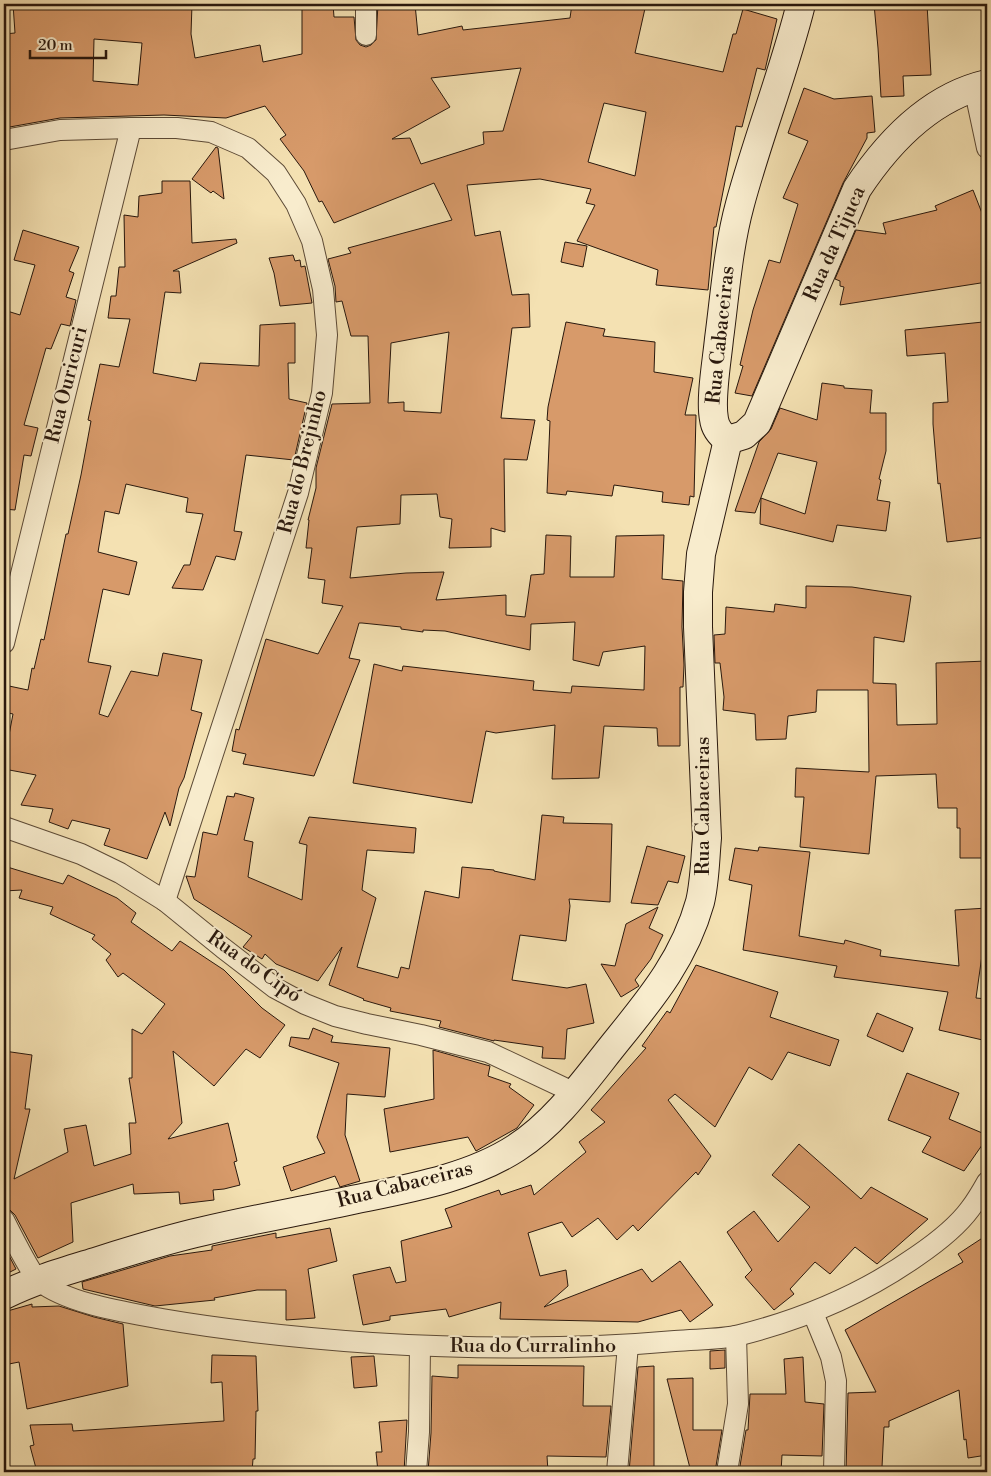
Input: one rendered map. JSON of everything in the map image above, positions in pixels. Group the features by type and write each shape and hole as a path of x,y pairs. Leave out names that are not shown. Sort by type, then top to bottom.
{"main road":[{"name":"Rua Cabaceiras","path":"4,1295 36,1280 202,1231 372,1196 458,1175 488,1163 517,1148 543,1126 575,1093 656,992 677,959 700,900 707,838 698,627 700,563 728,440 716,428 713,409 716,362 730,250 740,205 801,4"},
{"name":"Rua da Tijuca","path":"728,440 744,435 756,423 858,189 874,164 895,140 922,116 948,100 981,86"}],"street":[{"path":"366,4 366,35"},
{"path":"981,86 987,148"},
{"name":"Rua Ouricuri","path":"4,643 131,128"},
{"name":"Rua do Brejinho","path":"4,140 60,130 177,128 211,132 248,148 276,173 296,204 312,242 323,289 327,335 322,393 298,493 164,901"},
{"name":"Rua do Cipó","path":"4,827 81,854 120,872 164,901 275,988 305,1004 335,1016 421,1034 488,1052 575,1093"},
{"name":"Rua do Curralinho","path":"36,1280 81,1301 110,1310 207,1327 307,1338 420,1346 536,1348 628,1345 736,1336 813,1313 850,1296 890,1274 939,1240 969,1211 987,1182"},
{"path":"4,1220 36,1280"},
{"path":"813,1313 832,1357 836,1381 834,1472"},
{"path":"727,1472 738,1404 736,1336"},
{"path":"616,1472 628,1345"},
{"path":"416,1472 420,1432 420,1346"}],"building":[{"path":"13,4 192,4 191,34 195,58 260,45 263,62 302,54 302,4 333,4 334,17 354,17 356,40 360,45 366,47 376,40 378,4 415,4 418,35 462,26 463,30 570,18 572,4 646,4 635,53 723,72 733,34 736,34 743,9 777,19 765,70 757,68 742,127 736,126 716,227 714,227 708,290 656,285 658,270 577,241 595,205 586,203 591,189 540,179 467,185 475,236 500,231 512,295 529,294 530,327 512,328 501,418 535,420 527,460 504,459 505,532 491,528 491,547 449,548 452,519 440,517 437,494 401,495 400,524 357,527 350,578 444,572 436,600 506,595 506,615 525,617 531,575 544,574 546,535 571,536 570,577 614,577 616,536 664,535 662,579 683,581 682,627 684,665 683,687 680,687 680,746 658,746 657,728 604,726 599,778 552,779 555,725 496,733 486,731 472,803 353,783 374,664 402,671 403,666 534,681 533,690 571,693 572,686 644,690 645,646 603,652 599,666 573,660 575,622 531,624 530,650 445,631 423,630 423,632 401,629 401,627 359,623 349,658 360,660 314,776 243,764 246,754 232,751 236,729 239,730 266,639 318,654 343,606 322,603 325,580 308,578 312,548 306,548 308,520 316,488 316,468 332,404 370,403 368,336 351,336 342,301 336,302 335,286 328,259 351,253 348,248 452,220 434,183 334,223 322,201 319,202 304,171 280,139 286,135 265,106 226,118 164,115 60,118 4,128 4,34 15,33","holes":["94,39 142,43 138,85 93,81","521,68 503,131 483,132 484,144 421,164 410,138 392,139 450,107 431,78","604,103 646,112 635,176 588,162","449,332 441,413 404,411 404,402 388,403 391,343"]},
{"path":"874,4 927,4 931,75 903,76 904,96 881,97"},
{"path":"804,88 834,99 872,96 875,132 867,133 867,138 843,183 752,396 735,393 743,366 740,365 753,310 769,260 780,263 798,204 783,198 808,141 788,133"},
{"path":"216,147 218,148 224,199 213,191 211,193 192,179"},
{"path":"162,181 190,181 192,243 236,239 237,243 173,271 179,271 181,293 165,292 153,373 196,381 200,363 259,366 260,325 295,323 295,363 288,363 289,399 307,403 294,460 246,455 234,531 242,532 235,560 216,556 203,590 172,588 184,565 190,565 203,514 186,512 188,498 126,484 119,514 105,511 98,552 137,562 129,595 103,589 88,662 111,666 99,714 108,717 131,671 158,676 163,653 202,660 191,710 202,713 184,778 179,788 170,826 165,812 147,859 104,845 110,829 72,820 68,829 49,822 53,809 21,805 36,775 4,769 13,714 4,712 4,707 9,686 28,690 32,668 34,669 41,639 44,640 66,534 68,534 81,475 91,421 88,420 100,364 119,367 130,319 108,318 111,296 116,296 119,267 125,267 124,215 138,217 139,196 162,193"},
{"path":"973,190 987,226 987,282 840,305 844,287 840,286 840,281 835,279 856,230 886,234 883,223 937,210 935,206"},
{"path":"23,230 79,247 69,271 74,273 66,297 76,300 70,326 61,324 51,349 46,348 24,425 38,428 31,456 24,455 15,510 4,509 4,310 20,315 35,265 14,260"},
{"path":"565,242 587,246 583,267 561,262"},
{"path":"293,255 295,261 300,260 301,267 305,266 312,303 280,306 274,273 269,258"},
{"path":"566,322 605,329 603,336 655,342 654,372 693,378 685,415 696,415 694,497 690,496 689,505 662,502 663,492 614,485 612,496 567,491 566,495 547,493 550,421 547,420 548,407"},
{"path":"983,322 987,364 987,537 947,542 940,483 938,484 933,424 933,403 948,402 945,353 907,356 905,330"},
{"path":"822,383 844,386 844,388 872,390 870,413 886,413 886,451 879,479 881,480 877,500 890,502 886,531 837,525 833,542 760,524 761,498 805,514 817,462 778,453 755,513 735,511 759,442 771,429 780,408 817,420"},
{"path":"806,586 852,587 911,596 904,642 874,637 873,683 896,684 897,725 937,724 936,663 987,661 987,858 960,858 960,828 957,828 957,808 938,808 936,774 876,776 869,854 800,847 804,797 795,797 796,768 869,772 868,690 817,690 816,712 788,716 786,739 756,740 755,714 723,710 724,697 720,663 715,663 714,635 725,634 726,607 774,612 775,604 806,608"},
{"path":"235,793 254,798 244,840 253,842 248,877 302,900 307,845 299,843 309,817 416,828 414,853 367,850 362,890 376,898 357,967 398,978 401,967 409,969 425,891 459,898 462,867 494,870 535,880 542,815 564,817 563,823 612,824 610,902 569,899 566,941 520,935 512,980 567,988 586,984 594,1023 567,1029 565,1059 542,1058 543,1047 494,1041 439,1027 441,1021 390,1011 391,1008 363,1000 329,985 342,947 318,981 276,964 265,954 262,959 243,947 252,936 194,899 186,876 195,877 203,832 217,835 227,796 234,797"},
{"path":"647,846 685,856 678,883 668,881 658,905 631,903"},
{"path":"759,847 810,852 799,936 844,944 845,940 881,950 880,956 959,966 955,910 987,908 987,940 984,941 976,998 987,999 987,1041 939,1030 948,992 834,977 837,966 743,950 752,885 729,880 735,848 758,851"},
{"path":"4,866 63,884 68,875 117,898 136,913 131,922 172,951 180,941 224,970 262,1008 285,1025 260,1058 246,1049 214,1086 173,1051 182,1123 168,1139 228,1123 237,1161 234,1162 240,1185 213,1190 214,1200 180,1204 179,1192 134,1194 133,1184 71,1203 73,1242 38,1258 15,1215 10,1210 4,1208 4,1051 32,1055 25,1109 30,1109 14,1179 68,1152 64,1129 86,1125 94,1166 131,1154 129,1123 136,1123 129,1078 132,1078 132,1029 142,1034 165,1004 123,973 118,977 106,960 111,954 92,939 95,935 50,914 53,907 19,898 22,890 4,891"},
{"path":"658,907 649,928 663,935 651,959 635,980 639,986 621,997 601,964 615,966 626,924"},
{"path":"696,965 778,992 770,1017 839,1040 830,1066 788,1052 772,1080 749,1067 715,1127 675,1094 668,1100 711,1156 698,1175 696,1172 638,1231 633,1225 617,1240 598,1218 572,1237 562,1222 528,1233 540,1276 566,1270 568,1286 544,1307 642,1269 652,1282 680,1261 713,1305 690,1322 681,1310 638,1322 500,1319 501,1302 449,1317 446,1309 390,1316 390,1320 363,1325 353,1275 390,1267 396,1283 406,1281 401,1241 452,1227 445,1209 499,1190 501,1195 531,1185 534,1195 586,1152 579,1142 605,1122 591,1110 646,1048 642,1046 667,1011 670,1013"},
{"path":"877,1013 913,1028 903,1052 867,1036"},
{"path":"313,1028 333,1036 331,1042 390,1048 385,1097 347,1094 345,1135 360,1181 340,1187 335,1176 291,1191 283,1167 325,1153 317,1137 339,1063 289,1046 291,1037 309,1039"},
{"path":"433,1050 490,1066 488,1076 511,1084 509,1087 534,1105 517,1128 476,1151 468,1137 390,1152 384,1109 434,1099"},
{"path":"907,1073 959,1093 949,1119 987,1135 987,1138 964,1171 922,1152 931,1137 888,1120"},
{"path":"799,1144 861,1199 871,1187 928,1219 877,1264 855,1247 830,1274 815,1262 790,1289 794,1294 774,1310 745,1277 752,1270 727,1232 754,1211 778,1242 810,1207 772,1175"},
{"path":"330,1228 337,1261 308,1269 315,1318 286,1320 286,1290 257,1290 214,1298 215,1300 155,1306 83,1289 82,1282 170,1256 212,1250 212,1246 276,1233 276,1238"},
{"path":"987,1235 987,1455 968,1458 966,1439 964,1440 959,1390 889,1421 889,1427 884,1427 882,1467 862,1467 862,1472 846,1472 848,1393 876,1392 845,1330 963,1262 958,1254"},
{"path":"4,1246 16,1269 4,1275"},
{"path":"32,1304 32,1307 59,1306 123,1324 128,1386 27,1409 19,1362 9,1364 4,1352 4,1312"},
{"path":"725,1350 725,1368 710,1369 710,1351"},
{"path":"212,1355 256,1356 258,1411 256,1411 255,1459 253,1459 252,1472 37,1472 30,1446 34,1445 30,1425 72,1424 73,1431 224,1421 222,1382 211,1383"},
{"path":"374,1356 377,1386 354,1388 351,1357"},
{"path":"803,1357 805,1402 824,1404 822,1456 782,1455 781,1472 739,1472 746,1430 748,1430 750,1394 786,1394 784,1359"},
{"path":"458,1365 584,1366 583,1406 611,1406 606,1457 547,1456 548,1472 428,1472 432,1376 458,1378"},
{"path":"654,1366 654,1472 629,1472 638,1367"},
{"path":"693,1378 693,1430 722,1430 715,1472 691,1472 667,1379"},
{"path":"407,1420 404,1472 378,1472 376,1452 382,1452 379,1422"}]}
